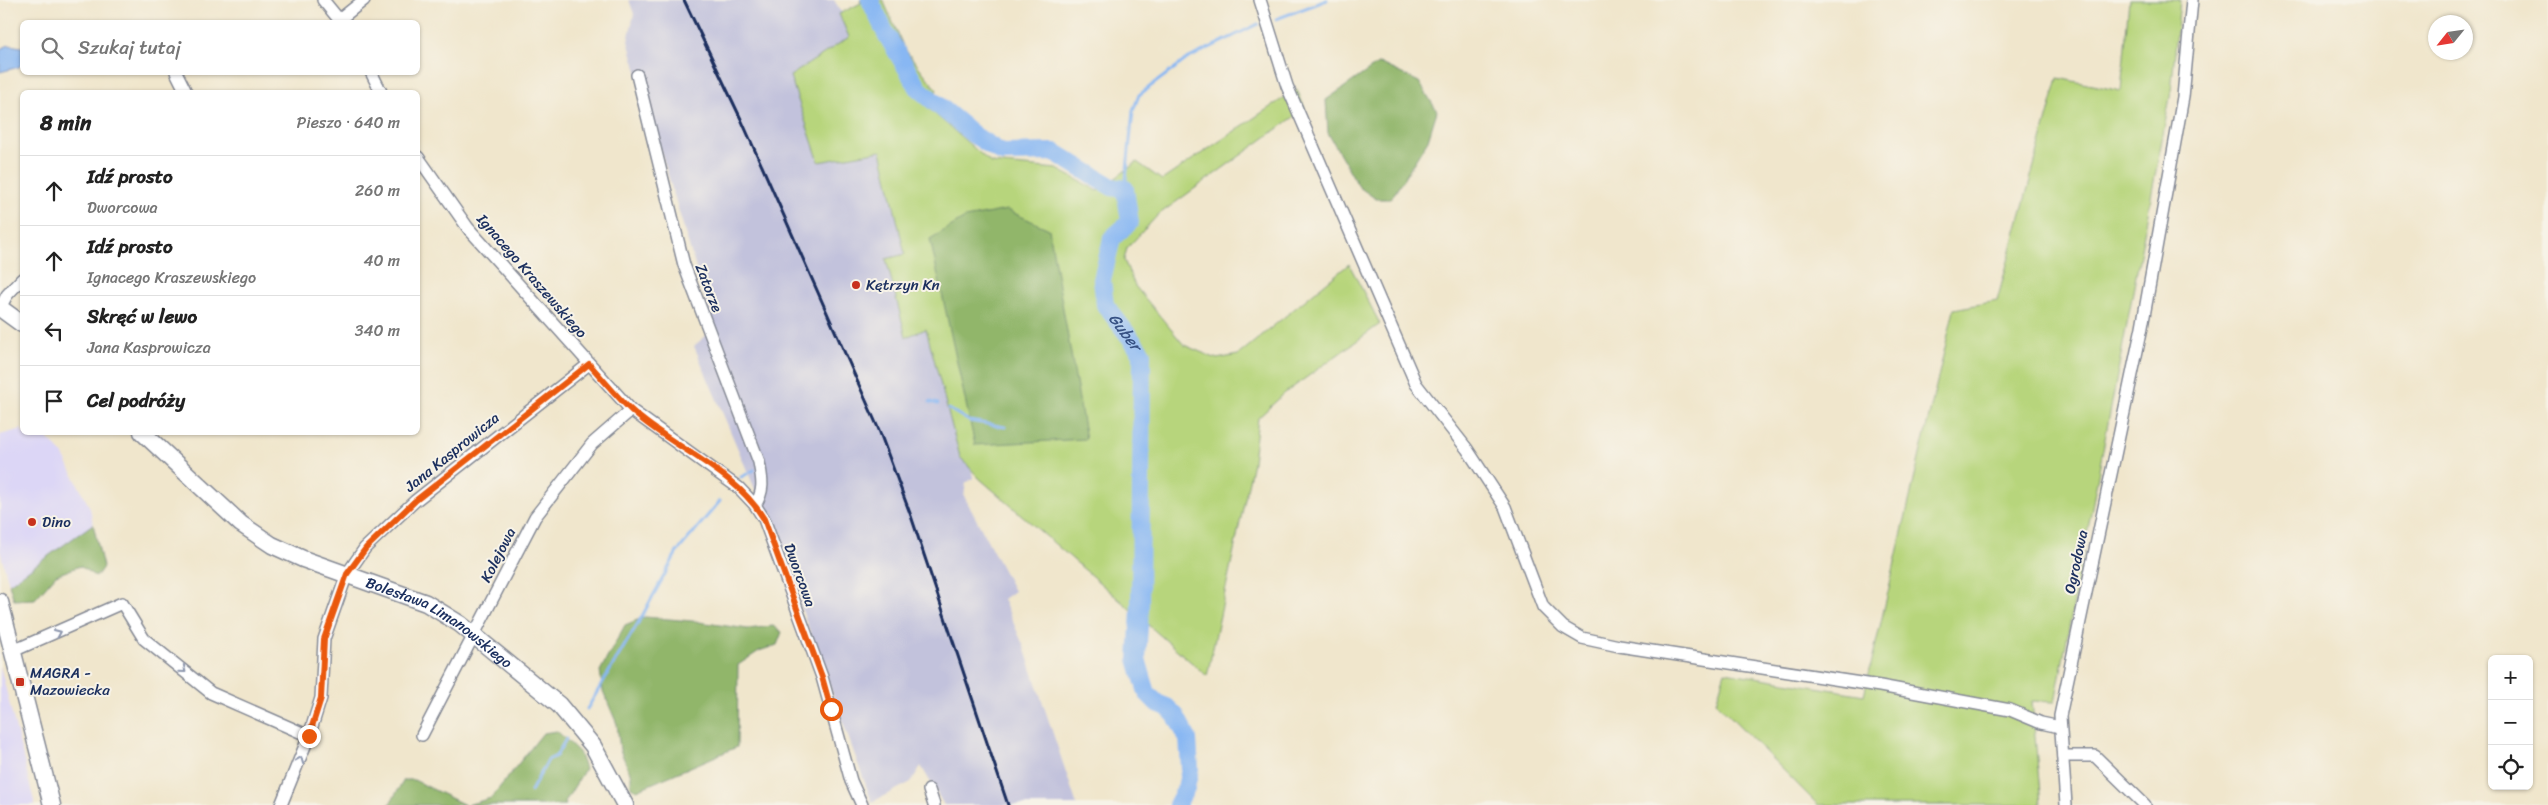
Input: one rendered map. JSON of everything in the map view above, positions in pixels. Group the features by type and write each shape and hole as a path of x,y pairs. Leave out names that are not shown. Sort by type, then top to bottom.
{"street":[{"path":"323,0 338,20"},
{"path":"342,20 364,0"},
{"path":"1260,0 1287,86 1416,384 1467,449 1505,507 1543,607 1563,627 1582,638 1619,646 1880,686 2010,710 2060,727"},
{"name":"Ogrodowa","path":"2066,805 2060,727 2071,658 2142,327 2182,97 2192,0"},
{"path":"177,75 184,90"},
{"path":"372,75 380,90"},
{"name":"Zatorze","path":"637,75 684,265 759,462 763,486 761,496 755,505"},
{"name":"Ignacego Kraszewskiego","path":"420,162 468,228 631,410"},
{"path":"20,281 7,295 0,308 20,323"},
{"name":"Jana Kasprowicza","path":"281,805 309,736 321,698 324,639 347,574 366,548 415,501 589,364"},
{"name":"Dworcowa","path":"631,410 739,488 755,505 764,519 822,677 851,781 862,805"},
{"name":"Kolejowa","path":"422,735 534,517 592,444 631,410"},
{"name":"Bolesława Limanowskiego","path":"145,435 242,524 258,536 286,552 426,603 474,634 538,686 579,727 604,764 625,805"},
{"path":"0,602 3,626 13,651 52,805"},
{"path":"13,651 122,603 144,639 211,693 309,736"},
{"path":"2063,756 2095,756 2145,805"},
{"path":"929,790 934,805"}],"shaded area":[{"path":"629,0 834,0 896,98 933,266 973,478 966,483 964,496 1014,591 1003,599 1024,647 1077,805 944,805 921,766 911,782 872,802 775,536 694,346 714,329 628,41 634,14"},
{"path":"20,430 20,435 44,435 62,453 90,508 93,524 9,584 0,551 0,435"},
{"path":"0,666 34,801 35,805 0,805"}],"green space":[{"path":"860,0 883,0 904,48 937,90 926,106 991,163 1057,169 1098,191 1137,162 1162,180 1297,89 1305,109 1158,215 1127,248 1124,260 1135,286 1184,345 1217,359 1238,355 1349,264 1380,324 1285,393 1258,418 1253,462 1207,676 979,478 960,457 926,329 906,337 886,259 905,254 881,151 819,162 790,76 849,37 839,14 861,3"},
{"path":"2129,0 2180,0 2171,92 2055,702 2032,701 2041,805 1818,805 1716,702 1725,672 1864,695 1954,309 1997,301 2058,78 2121,91"},
{"path":"1379,63 1419,82 1437,111 1428,140 1391,199 1376,199 1359,187 1328,133 1326,100"},
{"path":"1007,210 1049,229 1086,439 975,445 930,239 965,218"},
{"path":"93,524 103,567 96,577 80,566 56,575 35,599 14,600 9,584"},
{"path":"645,617 748,629 773,626 782,632 777,645 759,651 738,665 737,747 637,790 631,787 631,775 620,750 617,724 603,691 600,671 625,625"},
{"path":"557,731 579,752 585,769 565,802 566,805 467,805 491,798 543,733"},
{"path":"404,780 414,780 465,805 389,805"}],"water":[{"path":"9,45 20,47 19,67 0,72 0,49"}],"waterway":[{"name":"Guber","path":"870,0 886,34 919,89 974,135 1002,153 1054,152 1112,187 1125,189 1130,222 1112,238 1102,280 1105,305 1142,353 1140,610 1137,659 1147,693 1157,703 1167,707 1176,716 1188,739 1190,769 1186,788 1177,805"},
{"path":"1276,19 1327,0"},
{"path":"1125,189 1133,111 1139,95 1187,59 1258,24"},
{"path":"930,402 938,404"},
{"path":"949,409 969,421 1005,427"},
{"path":"741,477 747,474"},
{"path":"587,709 641,618 677,552 720,501"},
{"path":"531,791 548,760 556,756 566,739"}],"railway":[{"path":"684,0 741,119 879,430 911,516 1008,805"}],"place":[{"name":"Kętrzyn Kn","path":"856,285"},
{"name":"Dino","path":"32,522"},
{"name":"MAGRA - Mazowiecka","path":"20,682"}],"route":[{"path":"309,736 321,698 324,639 347,574 366,548 415,501 491,439 589,364 631,410 739,488 755,505 764,519 822,677 831,709"}]}
